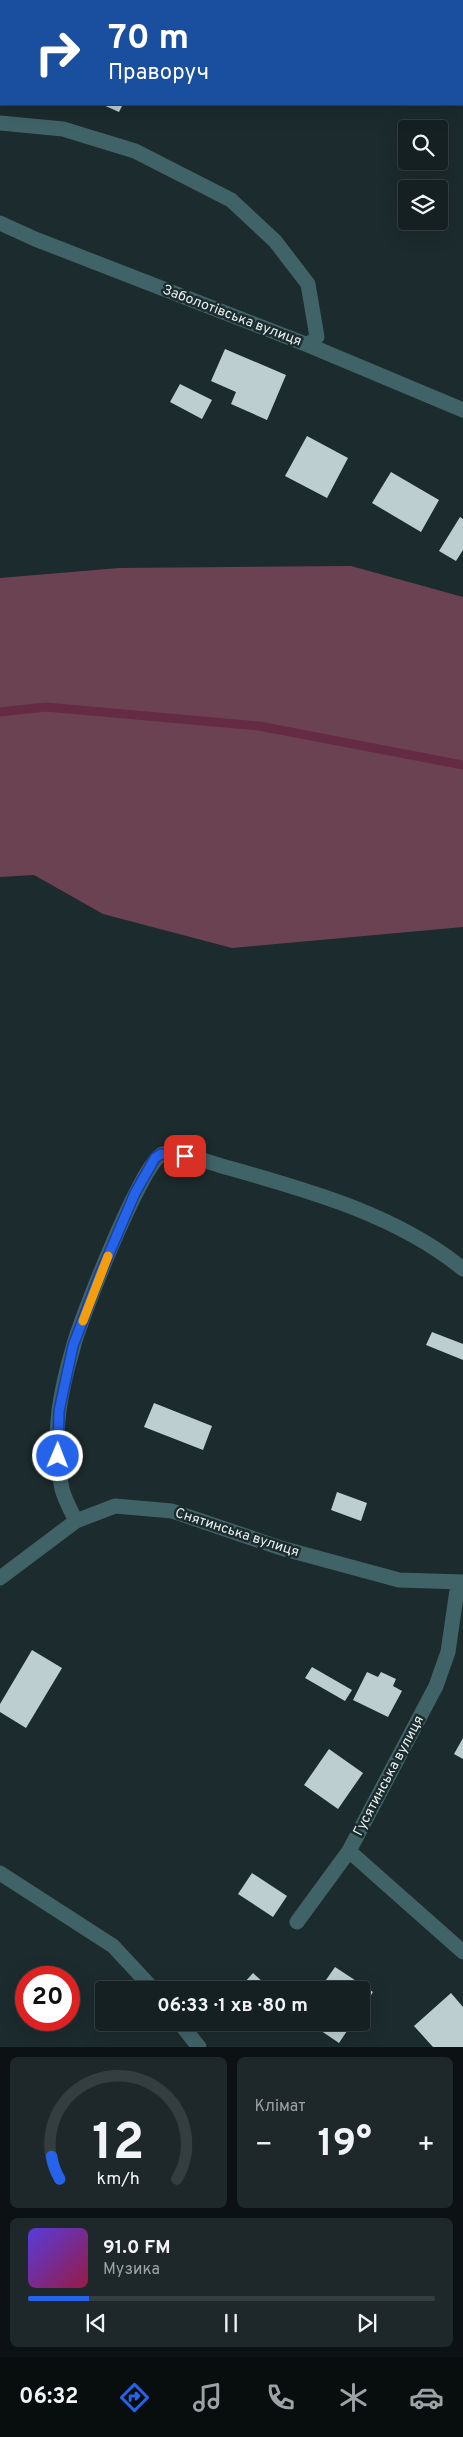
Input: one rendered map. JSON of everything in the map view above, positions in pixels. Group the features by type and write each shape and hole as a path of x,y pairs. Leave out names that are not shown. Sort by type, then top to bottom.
{"street":[{"path":"0,123 63,129 135,151 231,200 275,241 308,284 317,336 308,345"},
{"name":"Заболотівська вулиця","path":"0,223 35,239 308,345 463,410"},
{"path":"76,1521 62,1490 58,1456 59,1411 73,1346 135,1193 155,1158 161,1154 185,1156 229,1168 316,1194 362,1211 446,1256 463,1269"},
{"name":"Снятинська вулиця","path":"0,1578 76,1521 115,1506 172,1511 281,1548 398,1580 461,1582"},
{"name":"Гусятинська вулиця","path":"461,1582 448,1652 436,1686 349,1850 463,1952"},
{"path":"297,1922 349,1850"},
{"path":"0,1873 113,1946 146,1981"},
{"path":"187,2031 199,2047"}],"shaded area":[{"path":"351,566 463,597 463,927 232,948 103,914 34,875 0,877 0,578 119,568"}],"building":[{"path":"103,105 122,105 119,112"},
{"path":"225,349 286,375 267,420 231,404 236,392 211,381"},
{"path":"180,384 212,400 202,419 170,402"},
{"path":"307,436 348,458 327,498 285,476"},
{"path":"391,472 439,500 421,532 372,503"},
{"path":"460,517 463,519 463,550 456,561 439,551"},
{"path":"432,1332 463,1344 463,1360 426,1345"},
{"path":"154,1403 212,1426 203,1450 144,1427"},
{"path":"337,1492 367,1503 361,1521 331,1510"},
{"path":"32,1650 62,1668 26,1728 0,1712 0,1704"},
{"path":"312,1667 352,1690 345,1701 305,1678"},
{"path":"367,1672 378,1677 381,1672 396,1679 393,1686 402,1691 388,1717 353,1700"},
{"path":"463,1738 463,1759 454,1754"},
{"path":"329,1749 363,1773 338,1809 304,1785"},
{"path":"252,1873 287,1896 273,1917 238,1894"},
{"path":"335,1967 356,1981 325,1981"},
{"path":"253,1973 262,1981 246,1981"},
{"path":"451,1993 463,2007 463,2047 433,2047 414,2026"},
{"path":"321,2031 347,2031 339,2043"}],"waterway":[{"path":"0,712 46,707 259,726 463,765"}],"slow traffic":[{"path":"83,1321 108,1256"}],"route":[{"path":"58,1456 59,1411 73,1346 99,1277 135,1193 155,1158 161,1154 185,1156"}]}
